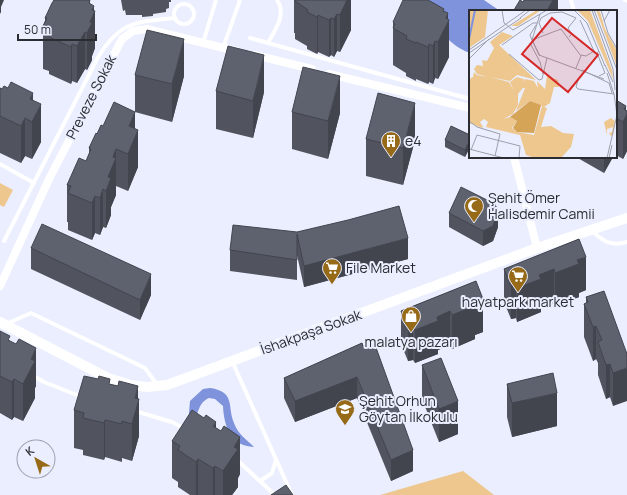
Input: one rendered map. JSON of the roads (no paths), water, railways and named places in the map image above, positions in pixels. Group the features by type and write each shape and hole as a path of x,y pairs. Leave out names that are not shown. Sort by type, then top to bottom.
{"street":[{"name":"Preveze Sokak","path":"0,286 50,177 122,38 133,31 148,29 469,108"},
{"path":"514,158 537,248"},
{"name":"İshakpaşa Sokak","path":"3,323 108,378 131,385 148,387 167,385 537,248 627,218"}],"lane":[{"path":"203,42 216,0"},
{"path":"223,48 240,0"},
{"path":"268,43 281,14 280,5 277,0"},
{"path":"571,0 574,10"},
{"path":"4,241 97,59 111,38 121,29 134,23 175,18 182,24 191,21 193,12 190,7 183,2 175,9 175,18"},
{"path":"250,38 469,99"},
{"path":"0,164 34,183"},
{"path":"591,230 603,240 611,244 627,242"},
{"path":"3,323 31,313 145,368 158,386"},
{"path":"232,361 292,495"},
{"path":"31,374 44,382 90,399"},
{"path":"129,409 172,422 192,432"},
{"path":"230,455 275,495"},
{"path":"260,481 272,473 276,460"}],"water":[{"path":"422,0 484,0 499,10 469,10 469,53 461,49 447,38 436,24"},
{"path":"210,388 218,390 227,396 235,427 254,447 246,446 234,439 227,428 223,406 215,399 209,398 202,403 195,419 192,422 189,413 190,401 203,389"}],"place":[{"name":"e4","path":"391,158"},
{"name":"Şehit Ömer Halisdemir Camii","path":"474,223"},
{"name":"File Market","path":"332,285"},
{"name":"hayatpark market","path":"518,293"},
{"name":"malatya pazarı","path":"411,333"},
{"name":"Şehit Orhun Göytan İlkokulu","path":"345,426"}]}
